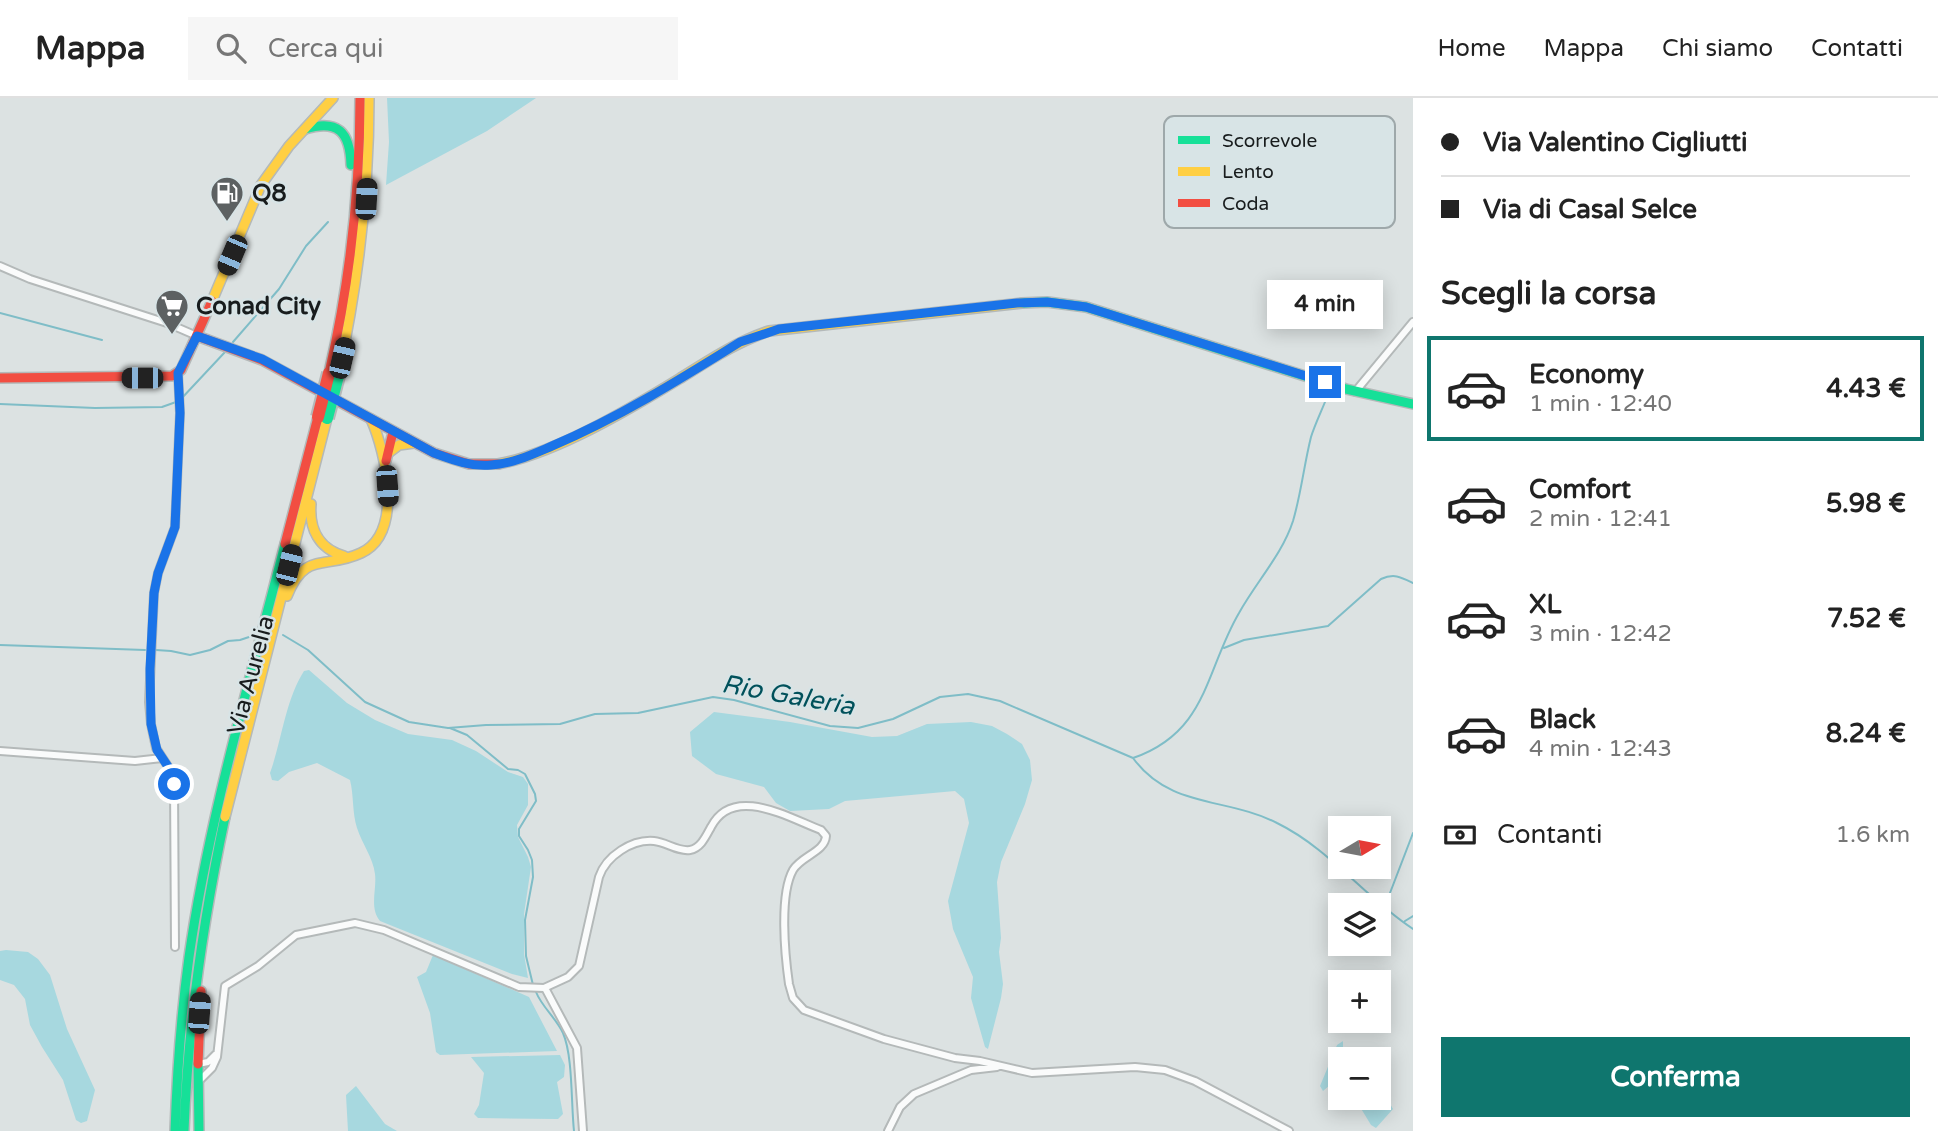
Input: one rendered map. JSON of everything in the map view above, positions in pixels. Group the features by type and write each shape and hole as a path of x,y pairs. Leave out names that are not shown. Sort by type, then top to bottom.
{"main road":[{"path":"0,378 162,378 178,373 197,336 253,199 273,167 301,131 333,98"},
{"name":"Via Aurelia","path":"333,375 353,242 359,166 360,98"},
{"name":"Via Aurelia","path":"184,1131 188,1032 208,897 220,838 268,612 354,303 362,246 369,98"},
{"path":"301,131 320,124 329,124 344,133 348,139 351,156 353,242"},
{"path":"197,336 262,359 414,443 454,461 476,465 501,464 543,450 606,423 740,342 758,335 779,329 1036,302 1086,307 1355,392 1413,404"},
{"path":"322,418 325,444 310,517 316,535 325,547 334,554 351,556"},
{"name":"Via Aurelia","path":"175,1131 177,1046 195,919 212,827 257,670 273,628 322,418"},
{"path":"371,419 385,456"},
{"path":"273,628 293,582 302,570 371,548 385,529 388,508 386,437 393,432"},
{"path":"385,456 399,445 414,443"},
{"path":"199,1131 199,1013 208,897"}],"street":[{"path":"0,266 30,279 167,323 197,336"},
{"path":"1355,392 1413,322"},
{"path":"175,947 174,784 169,768 156,748 151,724 150,669 158,573 175,527 180,413 178,373"},
{"path":"0,751 135,761 162,758"},
{"path":"198,1082 215,1064 225,986 258,966 291,937 355,923 373,926 519,986 543,988 572,975 579,966 599,877 610,858 626,848 647,841 658,841 682,850 694,849 702,842 720,814 741,806 756,807 821,830 826,835 823,845 795,868 787,888 788,978 791,994 798,1005 816,1016 884,1039 955,1058 1039,1073 1135,1067 1165,1070 1195,1081 1289,1131"},
{"path":"543,988 577,1046 583,1131"},
{"path":"198,1064 208,1062 218,1052"},
{"path":"888,1131 900,1108 914,1094 971,1070 995,1068 999,1065"}],"shaded area":[{"path":"387,98 536,98 487,131 386,185 389,142"},
{"path":"309,670 347,703 375,720 408,734 452,740 476,751 508,772 523,777 528,784 528,805 517,825 518,837 531,867 524,914 524,954 528,978 380,921 374,904 374,868 357,828 350,780 317,763 289,772 278,781 272,780 270,773 292,695 304,671"},
{"path":"714,712 872,737 897,736 927,724 971,722 992,726 1022,744 1030,760 1032,780 1001,862 997,882 1001,938 999,952 1003,984 988,1049 985,1047 971,998 973,977 953,929 948,901 969,823 964,799 955,791 845,801 829,809 790,811 776,803 764,787 716,774 692,756 690,732"},
{"path":"0,951 28,952 38,959 50,975 67,1029 95,1090 87,1121 81,1123 76,1120 63,1080 30,1025 25,999 14,985 0,980"},
{"path":"433,955 529,997 557,1051 440,1055 436,1052 430,1013 417,977 426,972"},
{"path":"560,1055 565,1065 564,1077 557,1082 563,1114 558,1119 478,1118 474,1114 479,1105 484,1073 471,1057"},
{"path":"1328,1067 1328,1087 1323,1091 1320,1086"},
{"path":"356,1086 385,1124 397,1131 348,1131 346,1095"},
{"path":"1391,1105 1393,1109 1376,1128 1362,1110 1391,1110"}],"waterway":[{"path":"233,342 279,289 306,246 328,222"},
{"path":"0,313 102,340"},
{"path":"181,399 225,352"},
{"path":"1133,758 1158,747 1176,733 1191,716 1201,698 1239,613 1276,557 1288,533 1296,511 1311,437 1327,397"},
{"path":"0,404 95,408 162,407 176,402"},
{"path":"1224,648 1244,640 1328,626 1386,577 1397,576 1413,583"},
{"name":"Rio Galeria","path":"156,650 190,655 210,650 228,641 255,635"},
{"name":"Rio Galeria","path":"283,635 308,650 365,702 409,722 448,728 560,724 595,714 638,713 713,697 734,700 830,726 858,728 893,719 940,697 968,694 1000,701 1133,758 1164,786 1182,794 1239,809 1277,823 1314,846 1413,929"},
{"name":"Rio Galeria","path":"0,645 145,650"},
{"path":"450,728 467,735 508,769 525,774 535,794 536,801 519,829 519,836 532,860 533,877 525,920 526,956 533,985"},
{"path":"1390,893 1413,833"},
{"path":"1405,921 1413,916"},
{"path":"536,992 563,1033 566,1043 574,1131"}],"traffic: fast":[{"path":"305,129 326,126 340,131 348,144 351,165"},
{"path":"1022,303 1047,302 1086,307 1346,389 1413,404"},
{"path":"327,418 338,376"},
{"path":"175,1131 184,1000 197,905 231,749 285,544"},
{"path":"184,1131 198,973 225,817"},
{"path":"198,1064 199,1131"}],"traffic: slow":[{"path":"212,301 261,185 289,146 333,98"},
{"path":"338,376 361,238 369,98"},
{"path":"498,464 520,459 567,441 638,404 722,352 769,331 1022,303"},
{"path":"225,817 327,418"},
{"path":"287,596 301,572 317,564 361,553 374,543 383,528 387,511 386,471 371,419"},
{"path":"387,454 399,445 414,443"},
{"path":"311,504 312,522 317,537 335,553 344,556"}],"traffic: jam":[{"path":"329,373 343,305 352,236 360,98"},
{"path":"0,378 172,376 181,370 212,301"},
{"path":"197,336 262,360 434,453 469,464 498,464"},
{"path":"318,417 329,373"},
{"path":"285,544 318,417"},
{"path":"386,461 393,432"},
{"path":"198,1064 201,991"}],"place":[{"name":"Q8","path":"227,223"},
{"name":"Conad City","path":"172,336"}],"route":[{"path":"174,784 169,768 155,744 149,702 150,669 154,593 158,573 175,527 180,413 178,373 197,336 262,359 434,453 465,464 485,466 528,456 606,423 740,342 769,331 1017,303 1067,303 1086,307 1325,382"}]}
